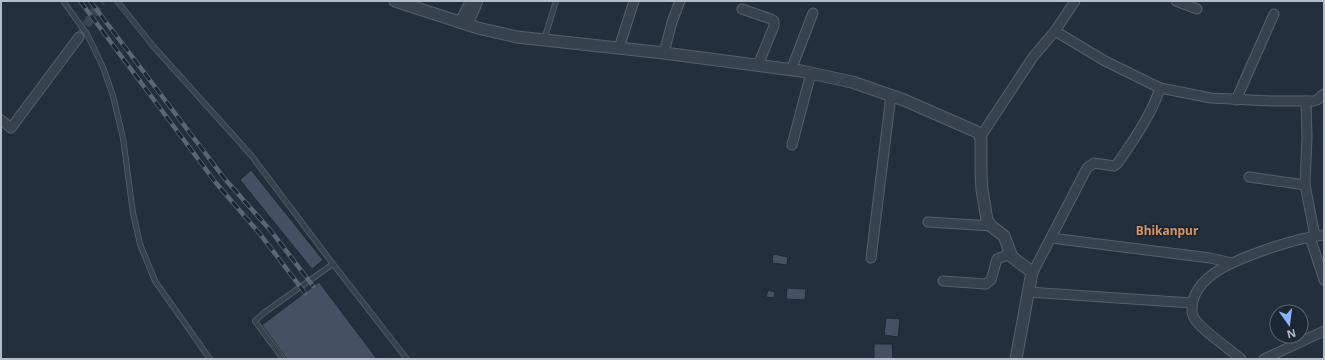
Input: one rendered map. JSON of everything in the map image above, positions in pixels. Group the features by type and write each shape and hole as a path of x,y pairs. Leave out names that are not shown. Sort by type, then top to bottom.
{"street":[{"path":"395,1 464,24 517,37 758,65 811,73 852,82 904,100 977,132 981,136"},
{"path":"464,24 469,1"},
{"path":"464,24 478,1"},
{"path":"619,48 634,1"},
{"path":"664,53 672,22 680,1"},
{"path":"1032,274 1031,271 1014,259 1010,254 1004,236 991,226 987,220 982,190 981,136 1033,57 1055,31 1075,1"},
{"path":"1176,1 1197,9"},
{"path":"742,9 774,21 774,26 758,65"},
{"path":"791,70 813,12"},
{"path":"1236,100 1274,14"},
{"path":"1055,31 1105,61 1160,88 1211,98 1236,100 1306,101 1317,100 1324,94"},
{"path":"1,120 11,128 79,37"},
{"path":"792,145 811,73"},
{"path":"1016,359 1032,274 1088,168 1094,163 1114,166 1118,163 1146,120 1160,88"},
{"path":"871,258 891,95"},
{"path":"1306,101 1307,137 1305,185 1324,280"},
{"path":"1249,177 1305,185"},
{"path":"928,222 991,226"},
{"path":"1240,359 1194,318 1192,303 1195,296 1208,278 1232,263 1260,252 1316,236"},
{"path":"1051,238 1210,258 1232,263"},
{"path":"943,281 986,284 990,280 997,259 1010,254"},
{"path":"1028,292 1192,303"},
{"path":"1264,359 1324,331"}],"lane":[{"path":"63,1 87,34 103,67 113,96 122,138 133,213 140,244 155,281 210,359"},
{"path":"118,1 153,46 251,155 406,359"},
{"path":"544,40 556,1"},
{"path":"283,359 255,321 265,312 333,264"}],"building":[{"path":"251,170 323,260 312,269 240,180"},
{"path":"773,254 788,257 787,265 772,263"},
{"path":"319,282 377,359 287,359 262,325"},
{"path":"787,288 806,289 805,300 786,299"},
{"path":"768,290 775,292 774,298 766,297"},
{"path":"886,318 900,319 898,337 884,335"},
{"path":"874,344 892,344 893,359 874,359"}],"tunnel":[{"path":"79,37 101,1"}],"railway":[{"path":"80,1 216,183 260,234 305,293"},
{"path":"90,1 224,178 271,231 313,286"}],"district":[{"name":"Bhikanpur","path":"1167,230"}]}
